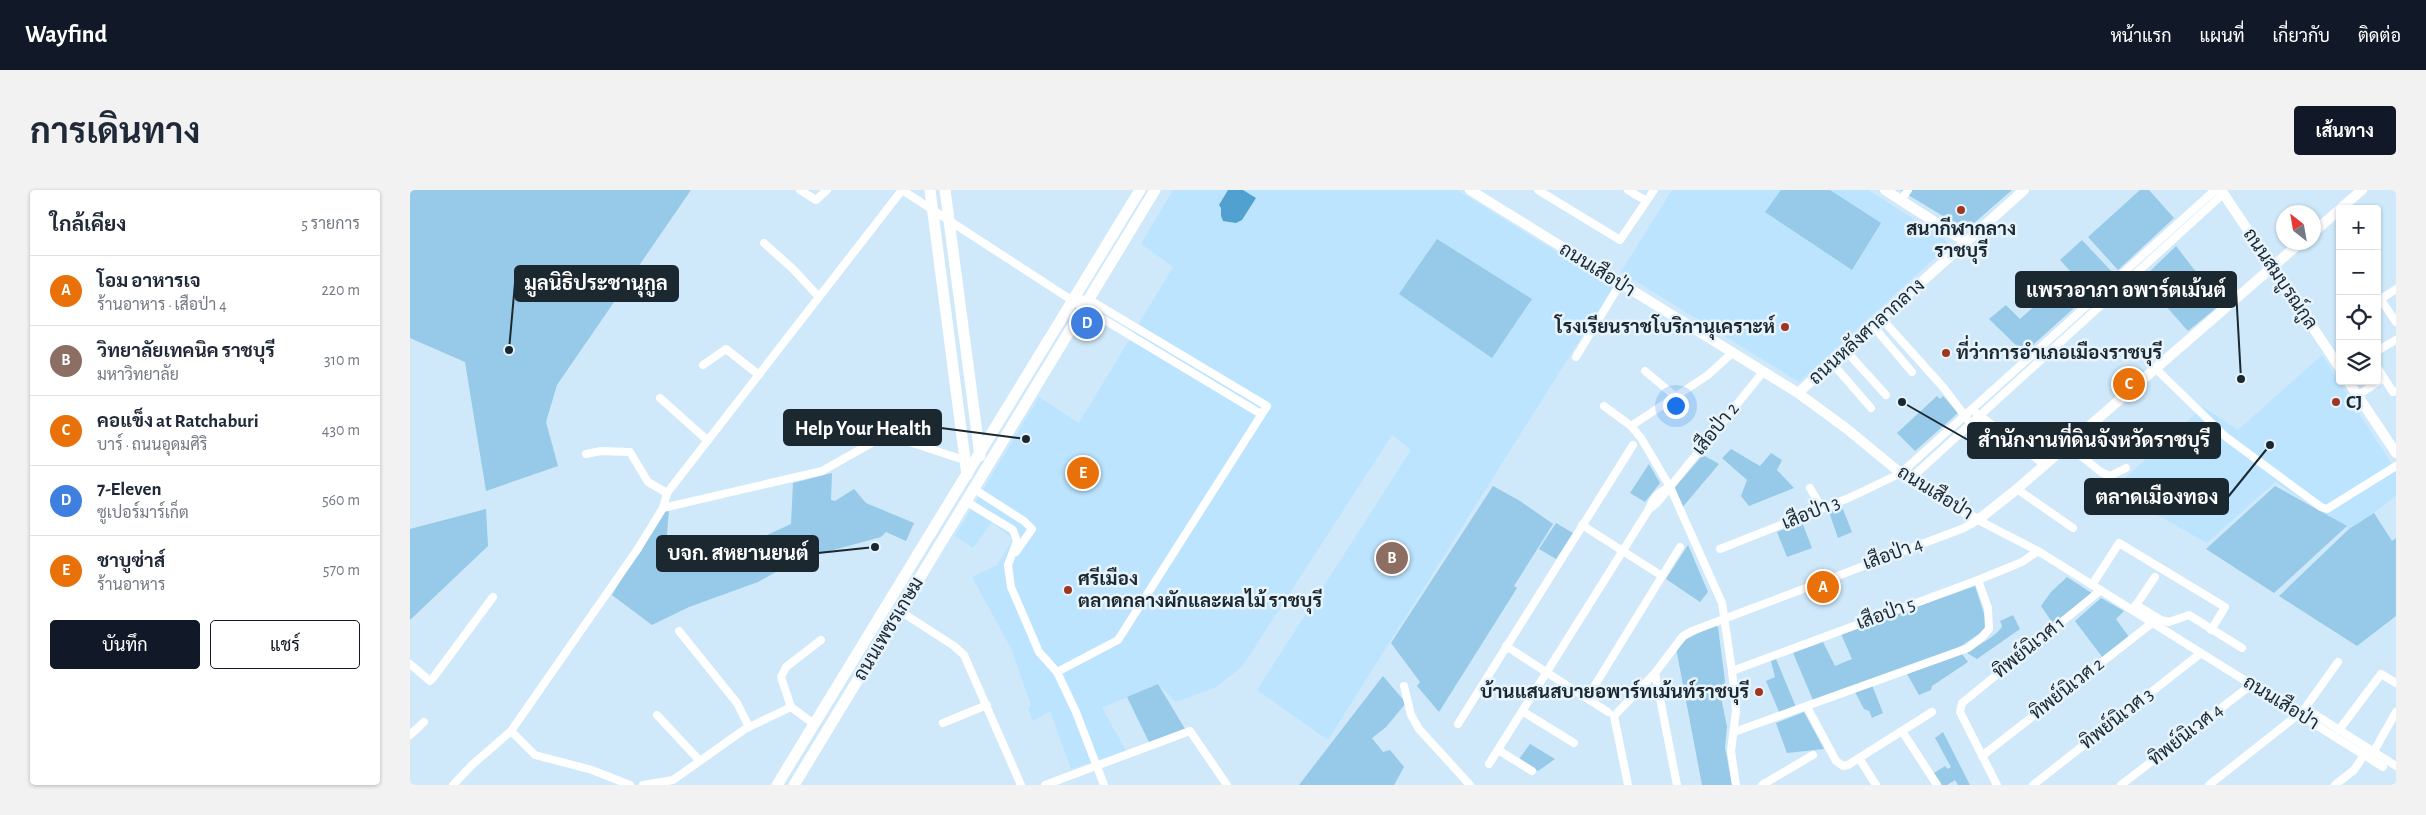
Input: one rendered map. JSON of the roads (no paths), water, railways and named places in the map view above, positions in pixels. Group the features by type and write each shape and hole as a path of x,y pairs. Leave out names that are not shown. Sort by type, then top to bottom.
{"main road":[{"path":"930,190 964,460 969,485 974,489"},
{"path":"945,190 983,475"},
{"name":"ถนนเพชรเกษม","path":"777,785 1140,190"},
{"name":"ถนนเพชรเกษม","path":"794,785 1155,190"}],"street":[{"path":"800,190 816,200 826,190"},
{"path":"453,785 472,765 511,731 637,550 663,508 667,493 902,190 1073,301 1086,303 1200,366 1266,406 1118,640 1057,672"},
{"name":"ถนนเสือป่า","path":"1470,190 1731,354 1798,393 1909,480 1978,520 2038,551 2092,585 2134,607 2152,623 2383,767"},
{"path":"1538,190 1620,240 1654,190"},
{"path":"1628,190 1646,201"},
{"path":"1885,190 1966,242"},
{"path":"1901,200 1908,190"},
{"name":"ถนนหลังศาลากลาง","path":"1798,393 2024,190"},
{"path":"2345,205 2362,190"},
{"path":"1909,480 2220,191"},
{"name":"ถนนสมบูรณ์กูล","path":"2220,191 2336,362"},
{"name":"เสือป่า 3","path":"1720,549 1822,508 1901,473 2120,276 2220,191"},
{"path":"2321,226 2336,213"},
{"path":"764,243 793,269 818,296"},
{"path":"1978,520 2017,490 2066,444 2293,250"},
{"path":"1576,357 1620,284"},
{"path":"2381,296 2396,289"},
{"path":"2381,300 2396,322"},
{"path":"1086,303 1261,414"},
{"path":"1881,318 1943,387 1971,423"},
{"path":"1873,326 1912,372"},
{"path":"2381,349 2396,340"},
{"path":"703,365 726,349 759,375"},
{"path":"1846,351 1886,394"},
{"path":"1631,426 1708,374 1731,354"},
{"path":"1832,364 1871,408"},
{"path":"1196,374 1200,366"},
{"path":"2155,368 2226,437 2321,507 2327,509 2340,503 2396,466"},
{"path":"1645,371 1676,397"},
{"name":"เสือป่า 2","path":"1489,764 1650,508 1652,501 1659,492 1670,487 1762,372"},
{"path":"2381,373 2393,392 2396,391"},
{"path":"2358,395 2384,378"},
{"path":"2351,385 2396,453"},
{"path":"660,398 707,440"},
{"path":"1604,406 1631,426 1641,438 1670,487 1717,592 1724,617 1736,711 1731,751 1736,785"},
{"path":"1972,409 1978,416 2044,464"},
{"path":"663,508 822,471 884,436 894,437 964,460"},
{"path":"2066,444 2101,472 2110,476 2126,468"},
{"path":"1458,724 1633,445"},
{"path":"586,454 601,451 630,452 648,482 667,493"},
{"path":"1810,488 1822,508"},
{"path":"974,489 1024,521 1032,529 1012,554"},
{"path":"2017,490 2073,528"},
{"path":"967,502 1014,530 1017,541 1008,565 1008,573 1017,603 1040,652 1057,672 1076,712 1104,785"},
{"name":"เสือป่า 4","path":"1628,785 1614,716 1655,673 1682,636 1724,617 1940,537 1978,520"},
{"path":"1582,525 1623,549 1662,576"},
{"path":"2092,585 2119,544 2225,607 2211,630"},
{"path":"1587,698 1680,547"},
{"name":"เสือป่า 5","path":"1732,671 1978,580 2022,562 2038,551"},
{"path":"2155,577 2134,607 2169,622 2189,615 2242,648"},
{"path":"1734,732 1959,652 1977,642 1990,628 1991,619 1978,580"},
{"name":"ทิพย์นิเวศ 1","path":"1982,756 1960,708 1962,703 2101,590"},
{"path":"410,664 425,678 430,680 433,678 493,597"},
{"path":"900,611 960,650 972,670 1021,785"},
{"name":"ทิพย์นิเวศ 2","path":"1982,756 2152,623"},
{"path":"679,631 737,703 749,727"},
{"path":"814,724 791,707 781,677 786,667 821,640"},
{"path":"1506,646 1608,712"},
{"name":"ทิพย์นิเวศ 3","path":"2033,785 2201,653"},
{"path":"2338,662 2305,708 2396,766"},
{"path":"1655,673 1677,785"},
{"path":"2339,730 2381,674 2396,683"},
{"name":"ทิพย์นิเวศ 4","path":"2121,785 2251,685"},
{"path":"1404,686 1411,715 1419,729 1470,785"},
{"path":"943,723 987,705"},
{"path":"643,785 672,780 749,727 791,707"},
{"path":"1807,707 1839,764 1848,765 1932,712"},
{"path":"1522,711 1574,743"},
{"path":"2374,751 2396,712"},
{"path":"2209,785 2299,714"},
{"path":"656,715 700,760"},
{"path":"410,735 424,722"},
{"path":"1902,730 1937,785"},
{"path":"511,731 535,755 592,770 630,785"},
{"path":"1045,785 1190,731 1227,785"},
{"path":"1498,750 1532,772"},
{"path":"1762,785 1813,755"},
{"path":"2335,785 2354,770 2364,755"},
{"path":"1982,756 1997,785"},
{"path":"1858,758 1876,785"}],"place":[{"name":"สนากีฬากลาง ราชบุรี","path":"1961,210"},
{"name":"7-Eleven","path":"1087,323"},
{"name":"โรงเรียนราชโบริกานุเคราะห์","path":"1785,327"},
{"name":"มูลนิธิประชานุกูล","path":"509,350"},
{"name":"ที่ว่าการอำเภอเมืองราชบุรี","path":"1946,353"},
{"name":"แพรวอาภา อพาร์ตเม้นต์","path":"2241,379"},
{"name":"คอแข็ง at Ratchaburi","path":"2129,384"},
{"name":"สำนักงานที่ดินจังหวัดราชบุรี","path":"1902,402"},
{"name":"CJ","path":"2336,402"},
{"name":"Help Your Health","path":"1026,439"},
{"name":"ตลาดเมืองทอง","path":"2270,445"},
{"name":"ชาบูซ่าส์","path":"1083,473"},
{"name":"บจก. สหยานยนต์","path":"875,547"},
{"name":"วิทยาลัยเทคนิค ราชบุรี","path":"1392,558"},
{"name":"โอม อาหารเจ","path":"1823,587"},
{"name":"ศรีเมือง ตลาดกลางผักและผลไม้ ราชบุรี","path":"1068,590"},
{"name":"บ้านแสนสบายอพาร์ทเม้นท์ราชบุรี","path":"1759,692"}]}
